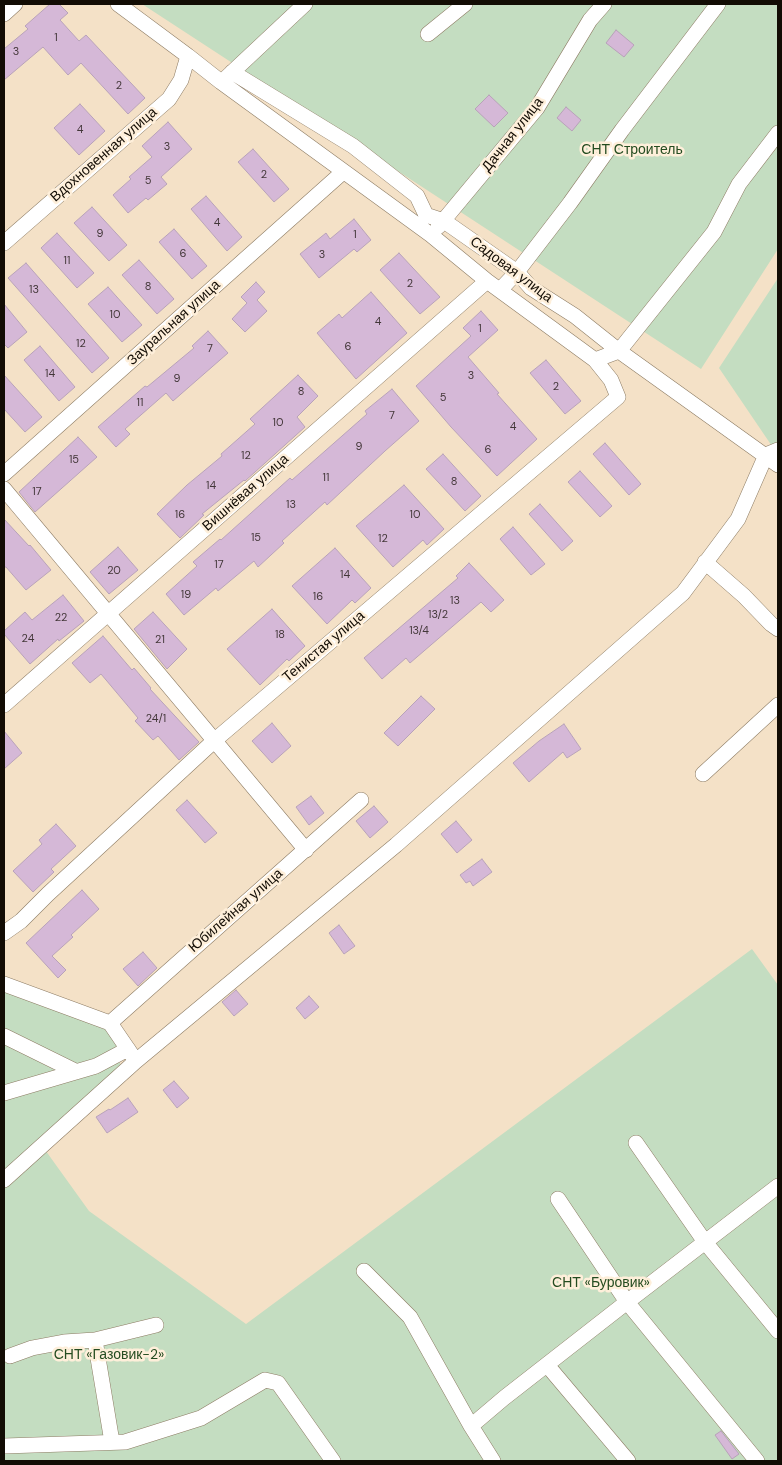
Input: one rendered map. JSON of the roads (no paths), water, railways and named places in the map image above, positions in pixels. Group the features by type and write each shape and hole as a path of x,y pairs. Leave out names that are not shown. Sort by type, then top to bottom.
{"street":[{"path":"4,14 15,4"},
{"path":"226,77 305,4"},
{"path":"428,34 465,4"},
{"name":"Дачная улица","path":"431,236 537,108 590,20 604,4"},
{"path":"500,290 570,203 622,130 718,4"},
{"path":"127,6 188,56 226,77 343,172 595,360 619,351 714,232 739,184 778,133"},
{"name":"Вдохновенная улица","path":"4,243 169,99 181,80 188,56"},
{"name":"Садовая улица","path":"226,77 353,146 417,196 426,215 444,220 516,272 531,288 575,316 619,351 772,453 778,465"},
{"name":"Зауральная улица","path":"4,474 343,172"},
{"name":"Вишнёвая улица","path":"4,705 487,281"},
{"name":"Тенистая улица","path":"4,933 21,921 215,740 618,398 611,380 595,360"},
{"path":"4,1180 132,1055 396,845 683,593 738,519 772,453"},
{"path":"4,489 306,850"},
{"path":"706,562 744,596 771,624 778,628"},
{"path":"703,774 778,705"},
{"name":"Юбилейная улица","path":"110,1023 361,800"},
{"path":"4,984 110,1023 132,1055"},
{"path":"4,1036 75,1071"},
{"path":"4,1093 132,1055"},
{"path":"636,1143 705,1242 778,1331"},
{"path":"472,1426 627,1302 778,1186"},
{"path":"558,1199 627,1302 757,1461"},
{"path":"364,1271 410,1317 493,1461"},
{"path":"10,1356 32,1348 64,1342 96,1340 156,1325"},
{"path":"96,1340 112,1442"},
{"path":"547,1365 628,1461"},
{"path":"4,1446 124,1442 201,1418 265,1380 278,1383 333,1461"}],"park label":[{"name":"СНТ Строитель","path":"632,150"},
{"name":"СНТ «Буровик»","path":"601,1283"},
{"name":"СНТ «Газовик-2»","path":"109,1355"}]}
